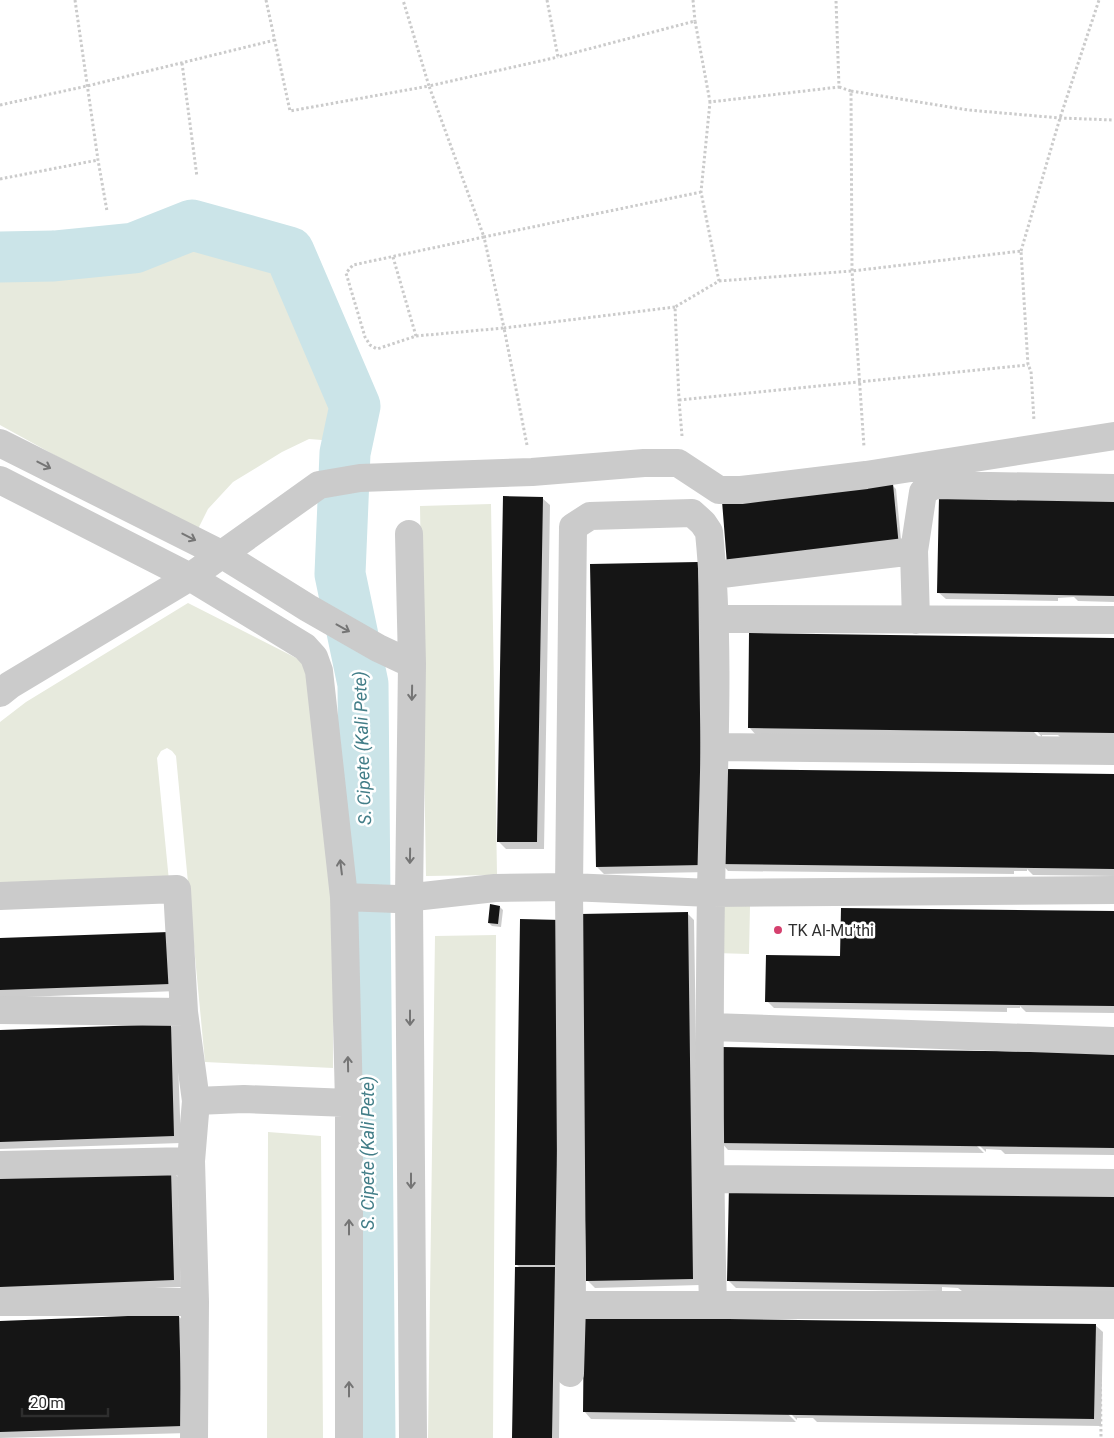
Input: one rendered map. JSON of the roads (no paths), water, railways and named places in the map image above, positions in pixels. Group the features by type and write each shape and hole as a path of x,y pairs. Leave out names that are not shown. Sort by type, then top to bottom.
{"street":[{"path":"0,693 10,685 190,577 319,485 360,478 532,472 644,463 678,463 719,490 741,490 866,475 1114,436"},
{"path":"0,443 223,555 308,608 378,648 412,664"},
{"path":"0,480 190,577 305,648 314,657 319,671 352,897 349,1103 349,1438"},
{"path":"916,620 914,551 922,492 934,485 1114,488"},
{"path":"570,1373 572,1305 569,887 573,527 590,516 692,513 703,523 709,532 714,575 716,619 716,747 711,893 710,1179 712,1304"},
{"path":"409,534 412,664 402,898 412,1438"},
{"path":"714,575 914,551"},
{"path":"716,619 1114,620"},
{"path":"716,747 1114,751"},
{"path":"352,897 402,898 495,888 569,887 711,893 1114,890"},
{"path":"0,896 177,888 184,1012 196,1101 191,1161 195,1302 194,1438"},
{"path":"0,1010 184,1012"},
{"path":"711,1027 1114,1041"},
{"path":"196,1101 244,1099 349,1103"},
{"path":"0,1165 191,1161"},
{"path":"710,1179 1114,1183"},
{"path":"0,1302 195,1302"},
{"path":"572,1305 1107,1305"}],"waterway":[{"name":"S. Cipete (Kali Pete)","path":"0,257 54,256 134,248 192,225 289,252 355,406 345,453 340,574 363,684 370,1438"}],"place":[{"name":"TK Al-Mu'thi","path":"778,930"}]}
